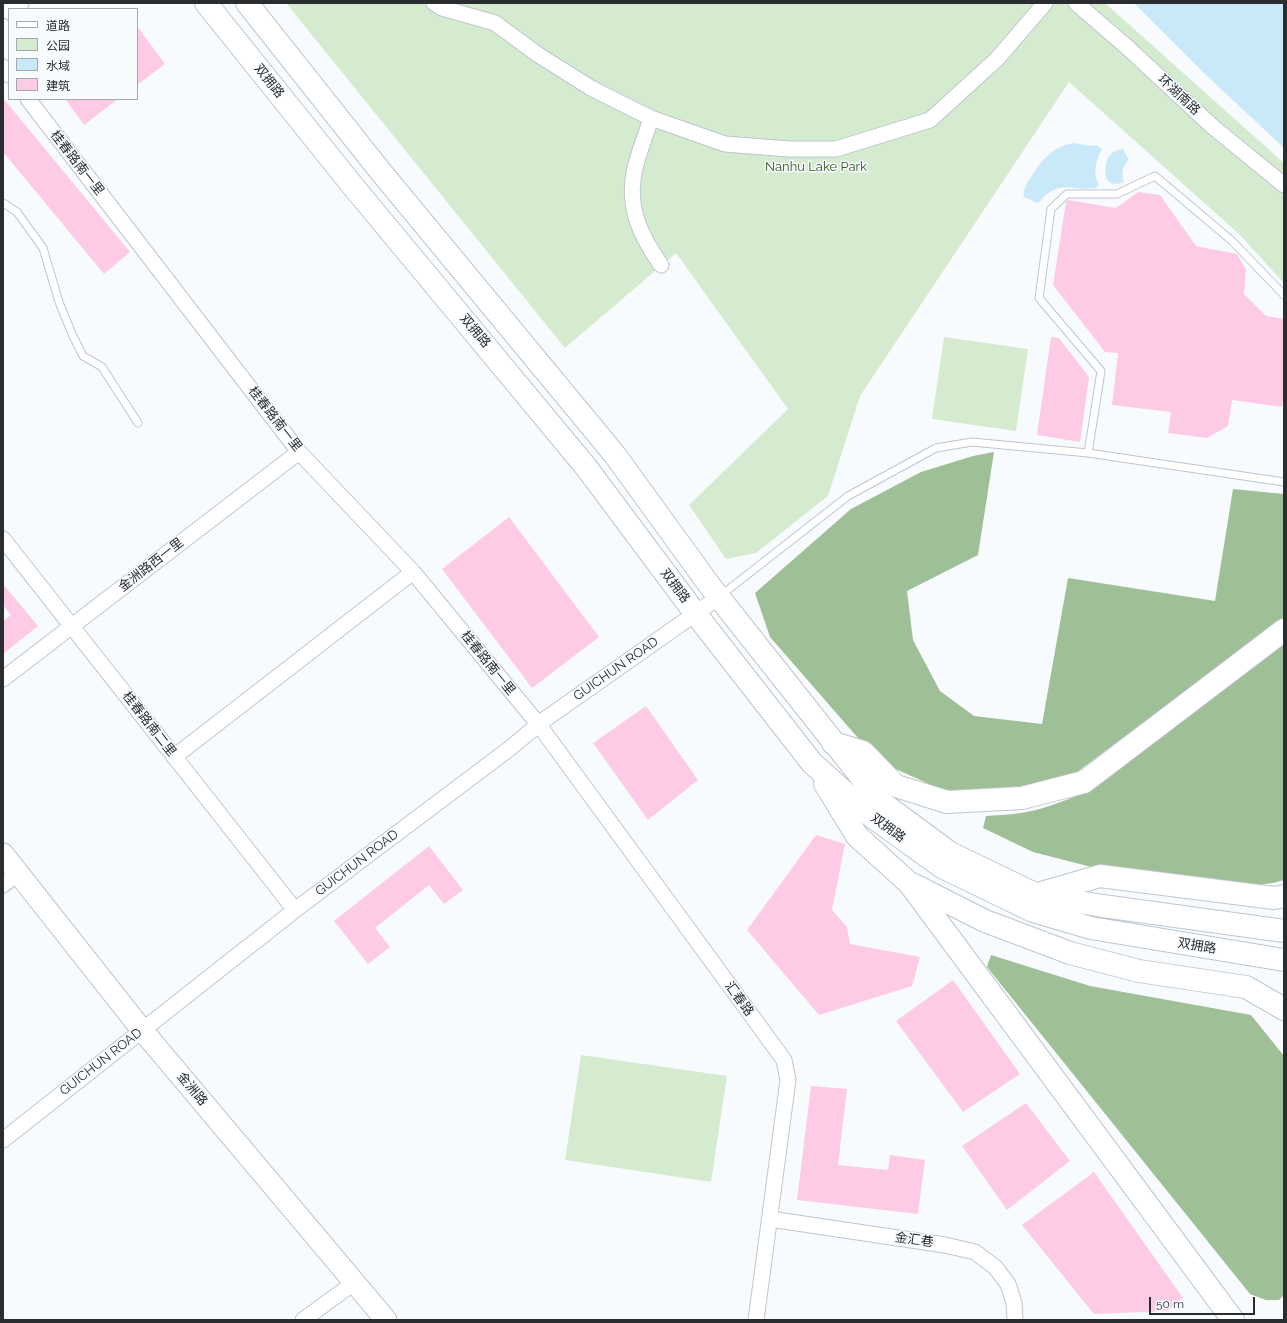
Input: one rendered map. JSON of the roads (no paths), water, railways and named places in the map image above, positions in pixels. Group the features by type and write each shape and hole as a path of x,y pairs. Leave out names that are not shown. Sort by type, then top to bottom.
{"main road":[{"name":"双拥路","path":"206,3 352,184 586,467 695,613 812,763 870,816 942,867 1033,911 1091,928 1284,960"},
{"name":"双拥路","path":"247,3 381,172 616,455 719,597 881,802 950,854 1037,895 1104,906 1284,930"},
{"path":"833,743 863,752 896,786 947,802 1022,798 1084,782 1284,630"},
{"path":"812,763 857,836 909,882 1233,1320"},
{"name":"金洲路","path":"3,854 11,879 142,1030 386,1320"},
{"path":"1037,895 1100,876 1274,898 1284,896"},
{"path":"909,882 985,921 1070,953 1139,971 1246,987 1284,1009"}],"street":[{"path":"434,3 442,8 495,23 537,54 591,88 651,118 725,144 789,149 836,149 930,120 997,58 1045,3"},
{"name":"环湖南路","path":"1076,3 1127,47 1213,127 1284,185"},
{"name":"桂春路南一里","path":"29,100 299,452 414,572 539,725"},
{"path":"651,118 635,168 632,197 638,226 647,246 661,265"},
{"name":"金洲路西一里","path":"3,679 299,452"},
{"name":"桂春路南二里","path":"3,539 295,910"},
{"path":"174,757 414,572"},
{"name":"GUICHUN ROAD","path":"3,1140 295,910 539,725 719,597"},
{"name":"汇春路","path":"539,725 784,1060 788,1080 756,1320"},
{"name":"金汇巷","path":"770,1219 945,1245 975,1252 995,1267 1008,1284 1014,1303 1015,1320"},
{"path":"304,1320 355,1282"}],"lane":[{"path":"1088,454 1101,371 1039,298 1051,209 1067,194 1117,194 1155,176 1231,240 1284,295"},
{"path":"3,203 17,212 43,248 59,302 83,356 102,368 138,423"},
{"path":"719,597 848,496 936,448 972,442 1088,454 1284,482"}],"water":[{"path":"1134,3 1284,3 1284,148 1207,76"},
{"path":"1074,143 1088,146 1096,145 1102,149 1095,171 1099,185 1096,188 1087,189 1066,187 1059,188 1046,195 1038,203 1024,197 1024,189 1026,184 1044,160 1060,147"},
{"path":"1123,149 1129,160 1123,170 1124,182 1114,184 1110,183 1107,180 1105,171 1107,161 1112,153"}],"park label":[{"name":"Nanhu Lake Park","path":"816,167"}]}
